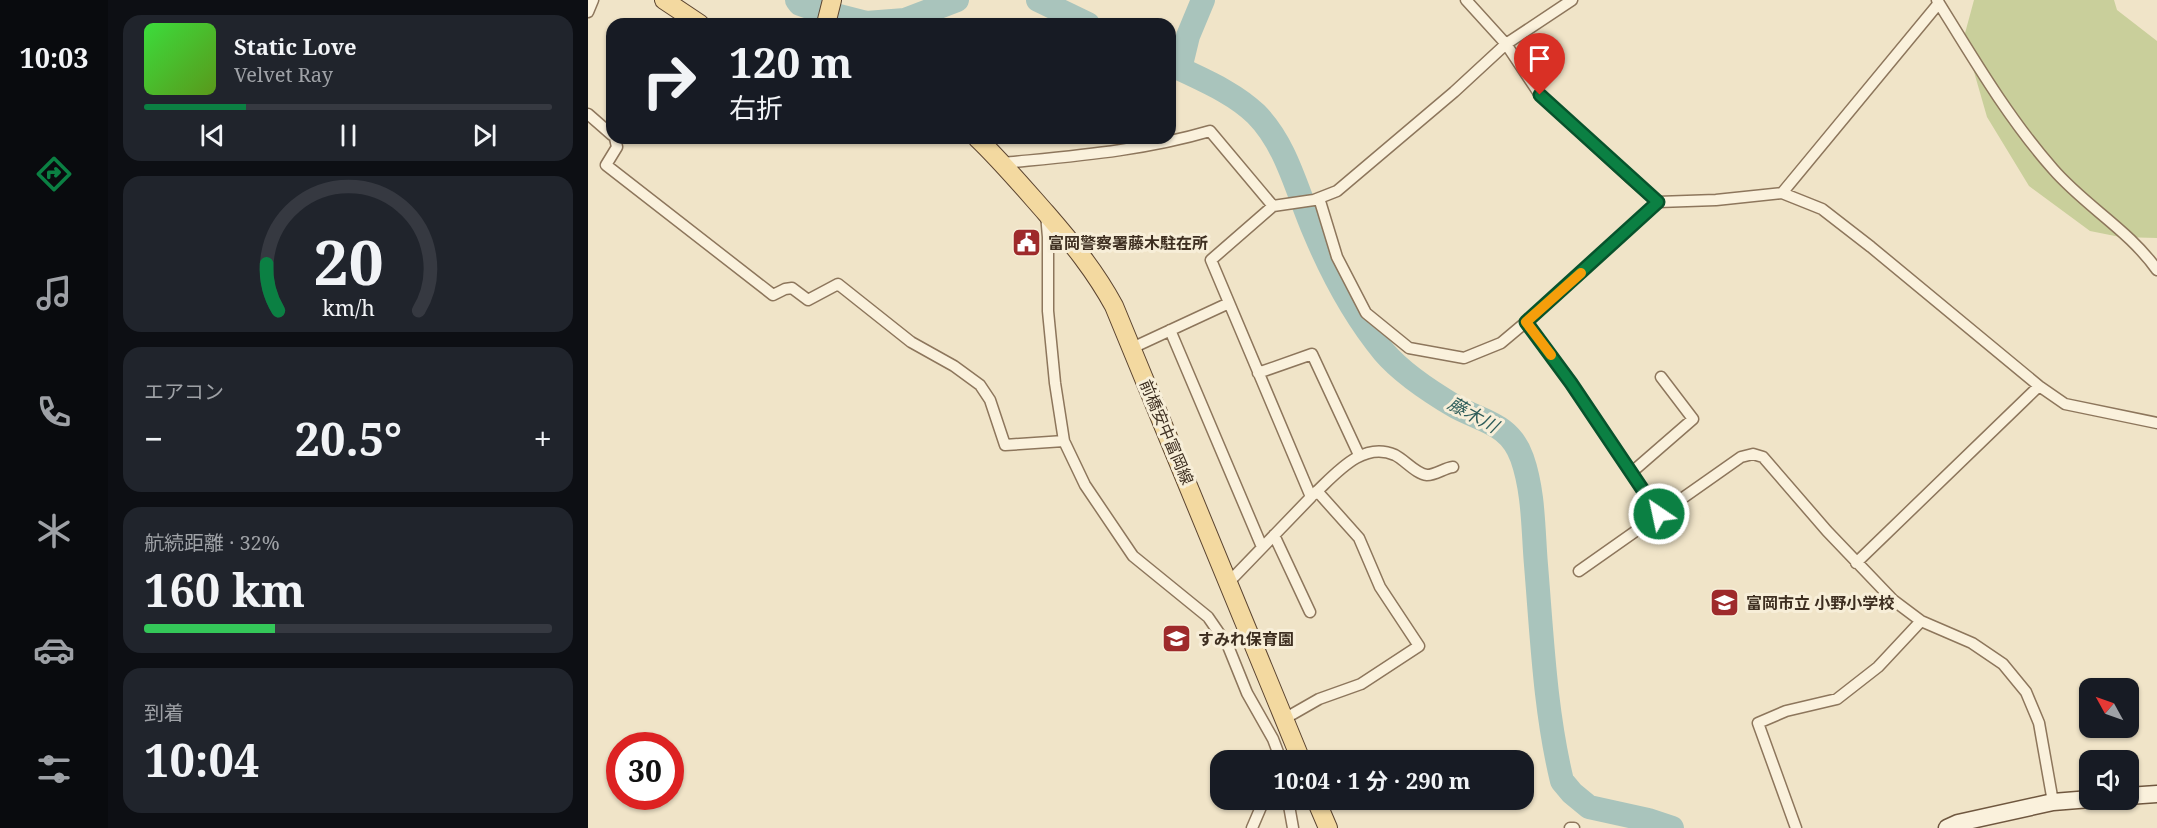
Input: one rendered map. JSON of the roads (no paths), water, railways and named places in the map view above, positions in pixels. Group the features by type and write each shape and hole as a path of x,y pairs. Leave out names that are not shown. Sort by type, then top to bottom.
{"main road":[{"path":"664,0 691,18"},
{"path":"828,18 832,0"},
{"name":"前橋安中富岡線","path":"983,144 1004,163 1078,250 1097,276 1114,306 1284,719 1286,750"},
{"path":"2139,795 2157,794"},
{"path":"1947,828 1958,823 2053,802 2079,800"},
{"path":"1321,810 1328,828"}],"street":[{"path":"588,12 593,0"},
{"path":"1466,0 1506,44 1540,95 1658,202"},
{"path":"1284,719 1319,699 1361,684 1419,646 1380,587 1359,538 1314,494 1258,373 1211,260 1273,206 1316,199 1337,191 1454,92 1506,44 1572,0"},
{"path":"1782,193 1938,2 1980,69 2027,137 2072,189 2143,250 2157,270"},
{"path":"588,114 606,130"},
{"path":"1176,141 1210,132 1273,206"},
{"path":"616,144 617,147 606,165 773,295 792,288 808,300 838,284 911,342 954,366 980,385 990,400 1005,445 1064,441"},
{"path":"1004,163 1163,144"},
{"path":"1316,199 1337,257 1366,313 1409,348 1464,358 1501,343 1658,202 1716,200 1782,193 1822,209 2039,386 2065,404 2157,423"},
{"path":"1046,213 1048,311 1055,383 1064,441 1085,485 1132,556 1208,617 1228,646 1247,693 1282,750"},
{"path":"1132,348 1229,303"},
{"path":"1526,322 1571,383 1659,514"},
{"path":"1170,330 1262,547"},
{"path":"1258,373 1312,354 1359,455"},
{"path":"1632,472 1693,419 1661,376"},
{"path":"1856,563 2039,386"},
{"path":"1229,582 1314,494 1359,455 1377,450 1395,455 1424,475 1431,475 1453,467"},
{"path":"1579,571 1741,458 1753,454 1758,455 1768,462 1856,563 1893,600 1921,621 1972,643 2003,664 2026,692 2039,723 2053,802"},
{"path":"1274,535 1310,612"},
{"path":"1796,828 1758,723 1786,711 1838,699 1878,667 1921,621"},
{"path":"1252,828 1260,810"},
{"path":"1290,810 1293,828"}],"waterway":[{"name":"藤木川","path":"797,0 800,4 846,18"},
{"name":"藤木川","path":"910,18 957,0"},
{"name":"藤木川","path":"1038,0 1076,18"},
{"path":"1180,69 1188,36 1203,0"},
{"name":"藤木川","path":"1176,67 1237,99 1267,126 1283,154 1336,279 1363,324 1391,360 1438,396 1495,425 1511,438 1517,447 1526,471 1531,498 1545,674 1556,755 1562,781 1589,807 1648,820 1672,828"}],"place":[{"name":"富岡警察署藤木駐在所","path":"1027,243"},
{"name":"富岡市立 小野小学校","path":"1725,603"},
{"name":"すみれ保育園","path":"1177,639"}]}
